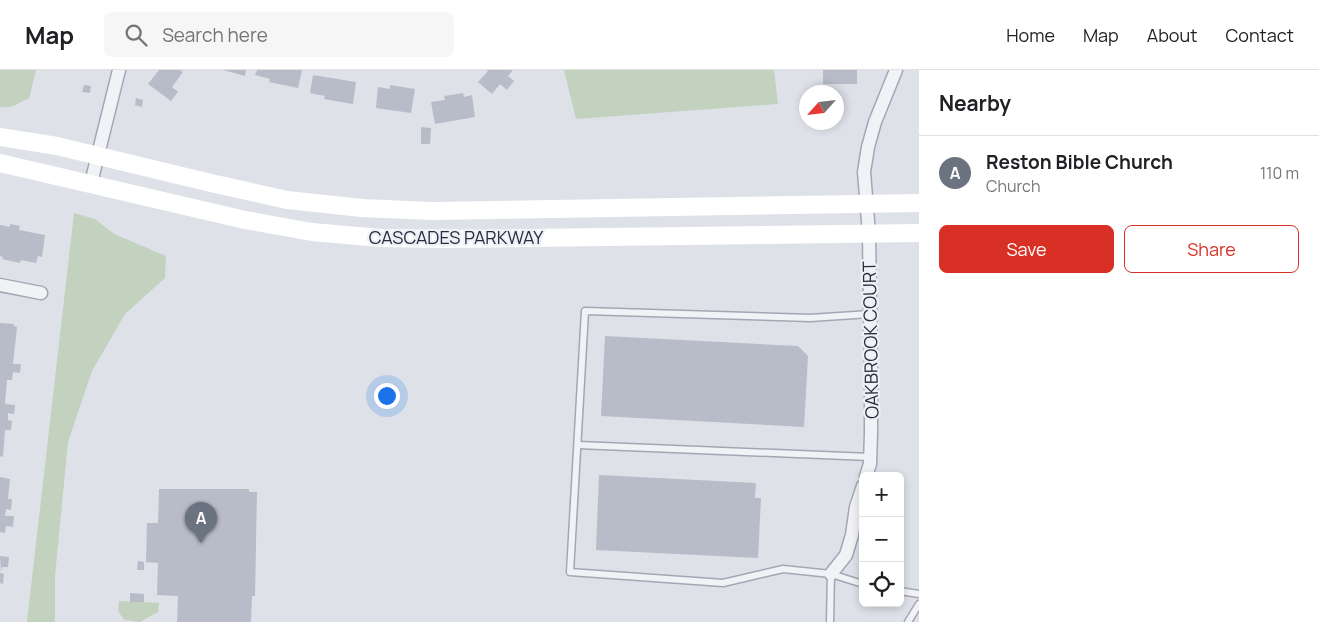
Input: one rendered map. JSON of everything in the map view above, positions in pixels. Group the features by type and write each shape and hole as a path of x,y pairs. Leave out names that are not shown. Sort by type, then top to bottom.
{"main road":[{"name":"CASCADES PARKWAY","path":"0,136 98,155 287,200 362,208 432,211 919,204"},
{"name":"CASCADES PARKWAY","path":"0,163 279,227 346,236 448,239 919,233"}],"street":[{"path":"91,183 119,70"},
{"name":"OAKBROOK COURT","path":"867,472 870,457 871,393 869,233 864,172 875,122 896,70"},
{"path":"0,285 41,293"},
{"path":"831,574 846,556 859,498"}],"lane":[{"path":"859,583 831,574 782,569 723,583 570,572 585,311 810,318 870,314"},
{"path":"578,445 870,457"},
{"path":"830,622 831,574"},
{"path":"904,592 919,594"},
{"path":"908,622 919,604"}],"green space":[{"path":"0,70 36,70 29,99 13,106 0,107"},
{"path":"564,70 774,70 778,104 576,119"},
{"path":"74,213 95,219 114,234 166,256 165,278 125,314 92,371 68,442 55,576 55,622 27,622"},
{"path":"119,601 159,603 158,612 140,622 124,620 118,611"}],"building":[{"path":"159,70 180,70 183,72 172,87 178,92 171,101 148,84"},
{"path":"223,70 246,70 245,76"},
{"path":"257,70 302,70 298,88 269,82 270,79 255,75"},
{"path":"486,70 513,70 508,76 514,81 507,90 500,84 492,94 478,82 488,71"},
{"path":"823,70 857,70 857,84 823,84"},
{"path":"313,75 356,82 353,104 324,99 325,96 310,93"},
{"path":"84,85 91,86 90,93 82,92"},
{"path":"390,85 415,89 411,113 376,108 378,87 390,89"},
{"path":"463,93 464,97 472,95 475,117 435,124 431,102 445,100 444,96"},
{"path":"136,98 143,100 142,107 135,105"},
{"path":"421,127 431,128 430,144 421,144"},
{"path":"10,224 20,226 19,230 45,235 42,257 38,256 36,263 21,260 20,263 2,259 3,257 0,256 0,225 10,227"},
{"path":"0,323 14,324 17,327 13,364 21,364 20,373 13,372 12,380 7,380 5,404 15,405 14,414 8,413 8,420 12,421 11,430 5,430 3,457 0,456"},
{"path":"605,336 798,346 808,356 804,427 601,416"},
{"path":"599,475 756,483 755,498 761,498 758,558 596,550"},
{"path":"0,477 10,479 8,499 12,499 11,510 6,509 5,516 14,516 13,527 6,526 5,533 0,532"},
{"path":"159,489 249,489 249,492 257,492 255,596 252,596 251,622 177,622 178,596 157,595 158,563 146,562 147,523 158,523"},
{"path":"0,556 9,557 8,567 2,567 1,572"},
{"path":"138,561 144,562 144,570 137,570"},
{"path":"0,573 4,574 3,584 0,583"},
{"path":"130,593 144,594 144,602 130,602"}],"place":[{"name":"Reston Bible Church","path":"201,543"}]}
